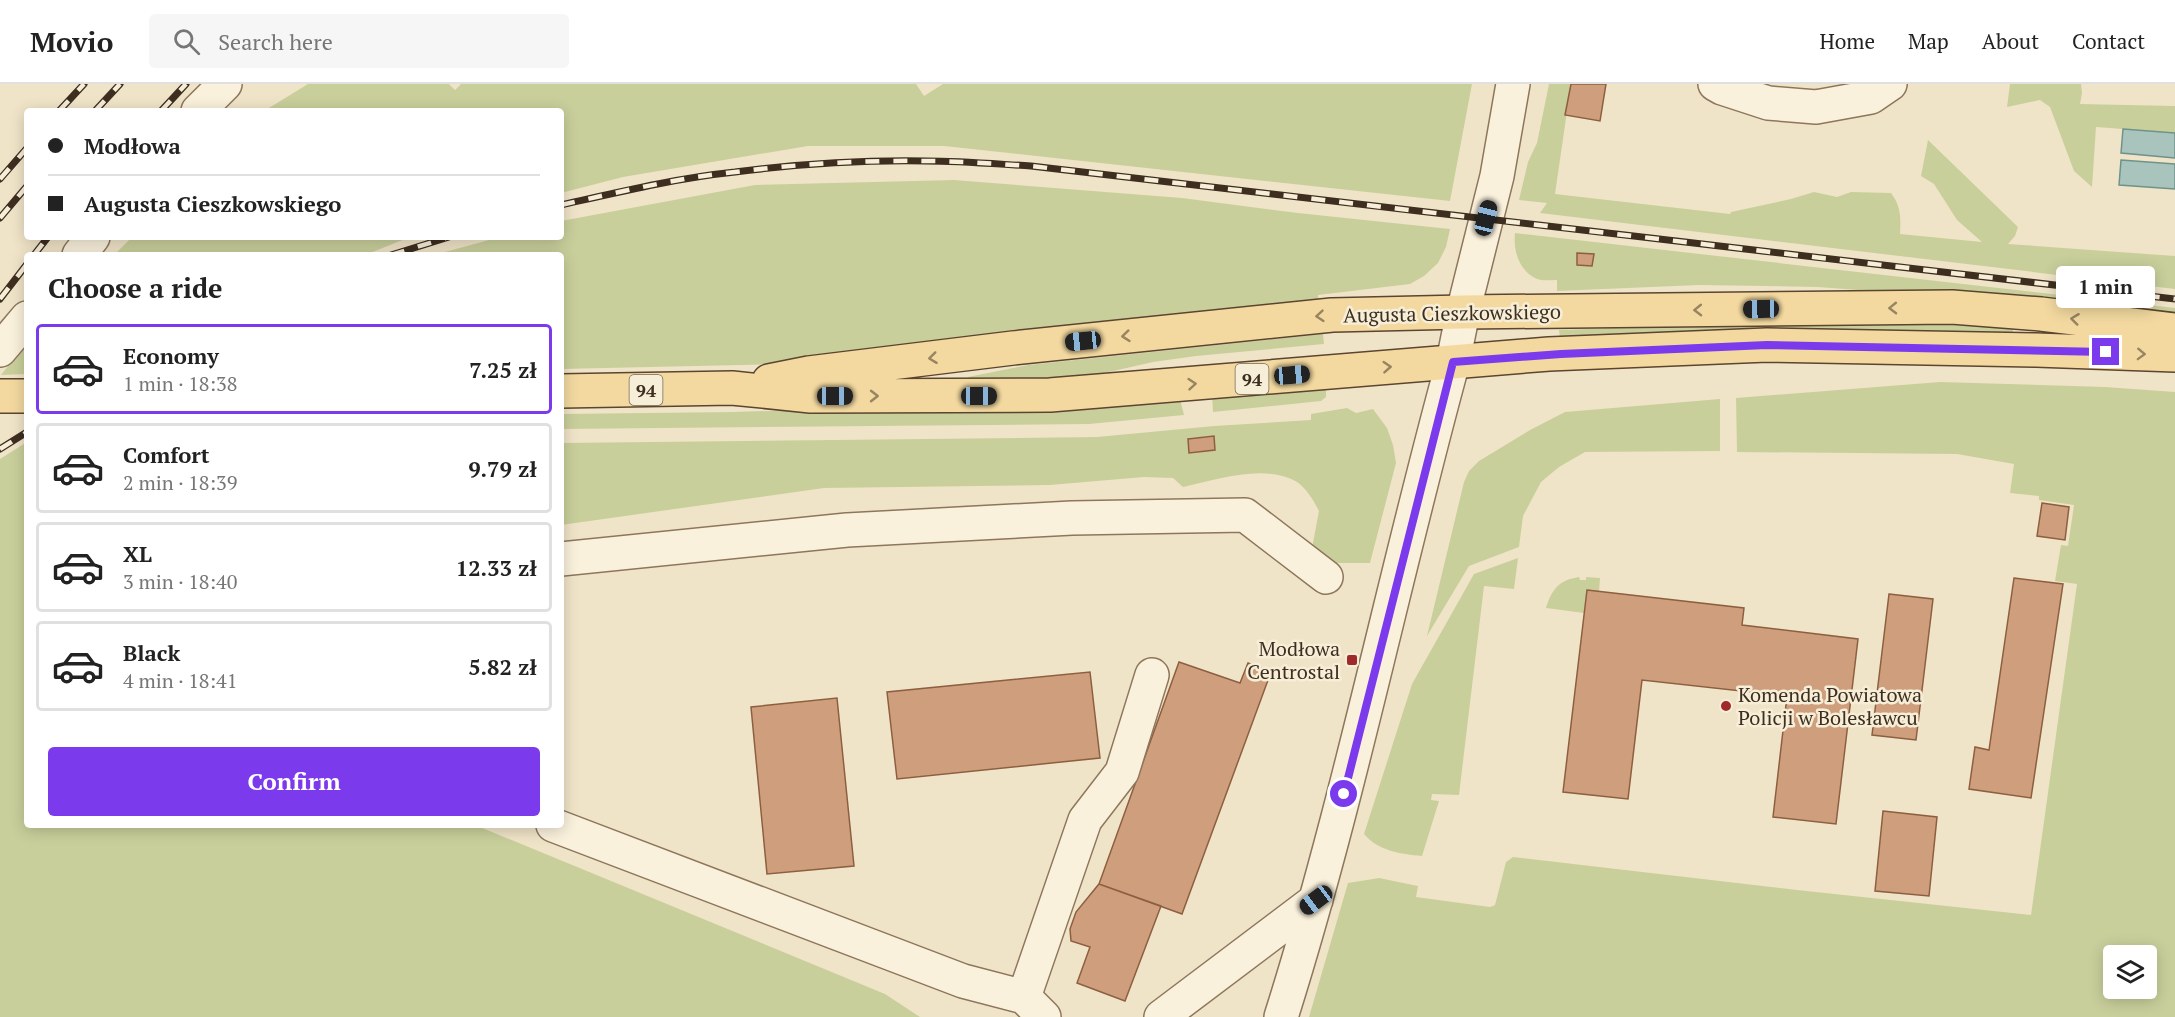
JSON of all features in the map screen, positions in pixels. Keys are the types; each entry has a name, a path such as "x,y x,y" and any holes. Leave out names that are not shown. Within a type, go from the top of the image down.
{"main road":[{"name":"Augusta Cieszkowskiego","path":"732,388 809,373 1308,317 1463,312 1952,307 2041,314 2175,330"},
{"name":"Augusta Cieszkowskiego","path":"564,392 732,388 811,396 1050,395 1555,354 1767,345 2175,355"},
{"path":"0,396 24,396"}],"street":[{"path":"201,108 225,84"},
{"path":"1281,1017 1339,816 1453,362 1497,176 1513,84"},
{"path":"1715,84 1768,103 1816,107 1871,97 1890,84"},
{"path":"81,252 91,240"},
{"path":"0,350 24,322"},
{"path":"564,559 847,530 1072,518 1245,515 1326,577"},
{"path":"561,828 1034,1007 1085,820 1122,772 1152,675"},
{"path":"1161,1017 1316,900"}],"green space":[{"path":"308,84 449,84 455,90 461,84 916,84 924,96 943,84 1472,84 1450,201 944,146 808,146 623,177 564,192 564,108 269,108"},
{"path":"1549,84 1571,84 1555,194 1730,214 1814,192 1837,197 1851,192 1891,193 1900,212 1900,234 1982,242 1957,220 1934,184 1921,176 1928,140 2018,227 2015,236 2008,244 2175,256 2175,289 1540,213 1547,203 1519,200 1528,162 1537,143"},
{"path":"2010,84 2081,84 2080,104 2175,106 2175,133 2096,127 2092,187 2074,171 2050,107 2040,100 2007,107"},
{"path":"954,180 1182,198 1450,229 1446,247 1438,263 1424,276 1410,284 1318,295 1319,305 791,364 564,369 564,252 445,252 489,240 564,240 564,220 755,185"},
{"path":"1515,233 2175,308 2175,319 2026,302 1817,287 1699,285 1557,291 1557,280 1537,279 1522,266 1516,253"},
{"path":"129,240 402,240 372,252 117,252"},
{"path":"1928,319 2013,327 2013,332 1744,331 1560,339 1559,330 1744,323"},
{"path":"1323,334 1324,344 1196,356 1153,362 1087,377 975,383 968,377 1028,365"},
{"path":"24,346 24,374 1,375"},
{"path":"1326,382 1326,397 1321,401 1213,412 1212,394"},
{"path":"1940,382 2105,387 2175,392 2175,1017 1309,1017 1348,883 1379,878 1418,886 1416,897 1490,907 1495,905 1506,862 1513,857 2031,915 2077,584 2055,581 2061,545 2068,546 2074,505 2039,500 2039,496 2010,493 2014,464 1957,454 1737,452 1736,398"},
{"path":"1180,399 1184,415 1089,424 564,429 564,414 733,412"},
{"path":"1720,399 1720,451 1585,452 1559,467 1541,482 1523,516 1519,547 1469,566 1427,636 1464,482 1469,471 1479,461 1565,412"},
{"path":"1347,408 1356,413 1373,409 1387,428 1396,463 1370,563 1329,563 1310,559 1319,511 1310,495 1297,482 1284,476 1256,473 1183,487 1173,478 1144,477 1050,485 824,488 564,525 564,443 1097,437 1311,420 1311,414","holes":["1214,436 1215,450 1190,453 1188,438"]},
{"path":"24,444 24,828 482,828 885,994 920,1017 0,1017 0,459"},
{"path":"1518,558 1514,589 1484,586 1459,795 1432,794 1431,800 1439,801 1422,856 1398,853 1383,848 1364,834 1412,684 1474,574"},
{"path":"1579,577 1580,580 1586,580 1586,577 1600,578 1599,592 1587,590 1584,613 1546,608 1557,586 1566,580"}],"water":[{"path":"2123,129 2175,133 2175,158 2121,153"},
{"path":"2121,160 2175,164 2175,189 2119,185"}],"building":[{"path":"1571,84 1606,84 1600,121 1565,115"},
{"path":"1577,253 1594,254 1592,266 1577,265"},
{"path":"1214,436 1215,450 1189,453 1188,439"},
{"path":"2042,503 2069,507 2065,540 2037,536"},
{"path":"2014,578 2063,584 2031,798 1969,789 1975,747 1989,750"},
{"path":"1587,590 1744,608 1742,625 1858,639 1836,824 1773,817 1787,696 1642,680 1628,799 1563,792"},
{"path":"1889,594 1933,599 1916,740 1872,735"},
{"path":"1179,662 1240,683 1248,663 1271,672 1182,914 1099,884"},
{"path":"1090,672 1100,758 897,779 887,692"},
{"path":"837,698 854,866 767,874 751,707"},
{"path":"1883,811 1937,817 1929,896 1875,891"},
{"path":"1099,884 1161,906 1125,1001 1077,983 1090,947 1071,941 1070,929 1076,912"}],"railway":[{"path":"62,108 84,84"},
{"path":"98,108 120,84"},
{"path":"164,108 186,84"},
{"path":"0,179 24,151"},
{"path":"564,204 692,178 830,163 939,161 1031,166 2175,299"},
{"path":"0,218 24,190"},
{"path":"36,252 46,240"},
{"path":"401,252 439,240"},
{"path":"0,299 24,268"},
{"path":"0,449 24,434"}],"place":[{"name":"Modłowa Centrostal","path":"1352,660"},
{"name":"Komenda Powiatowa Policji w Bolesławcu","path":"1726,706"}],"route":[{"path":"1344,794 1453,362 1561,354 1767,345 2106,352"}]}
